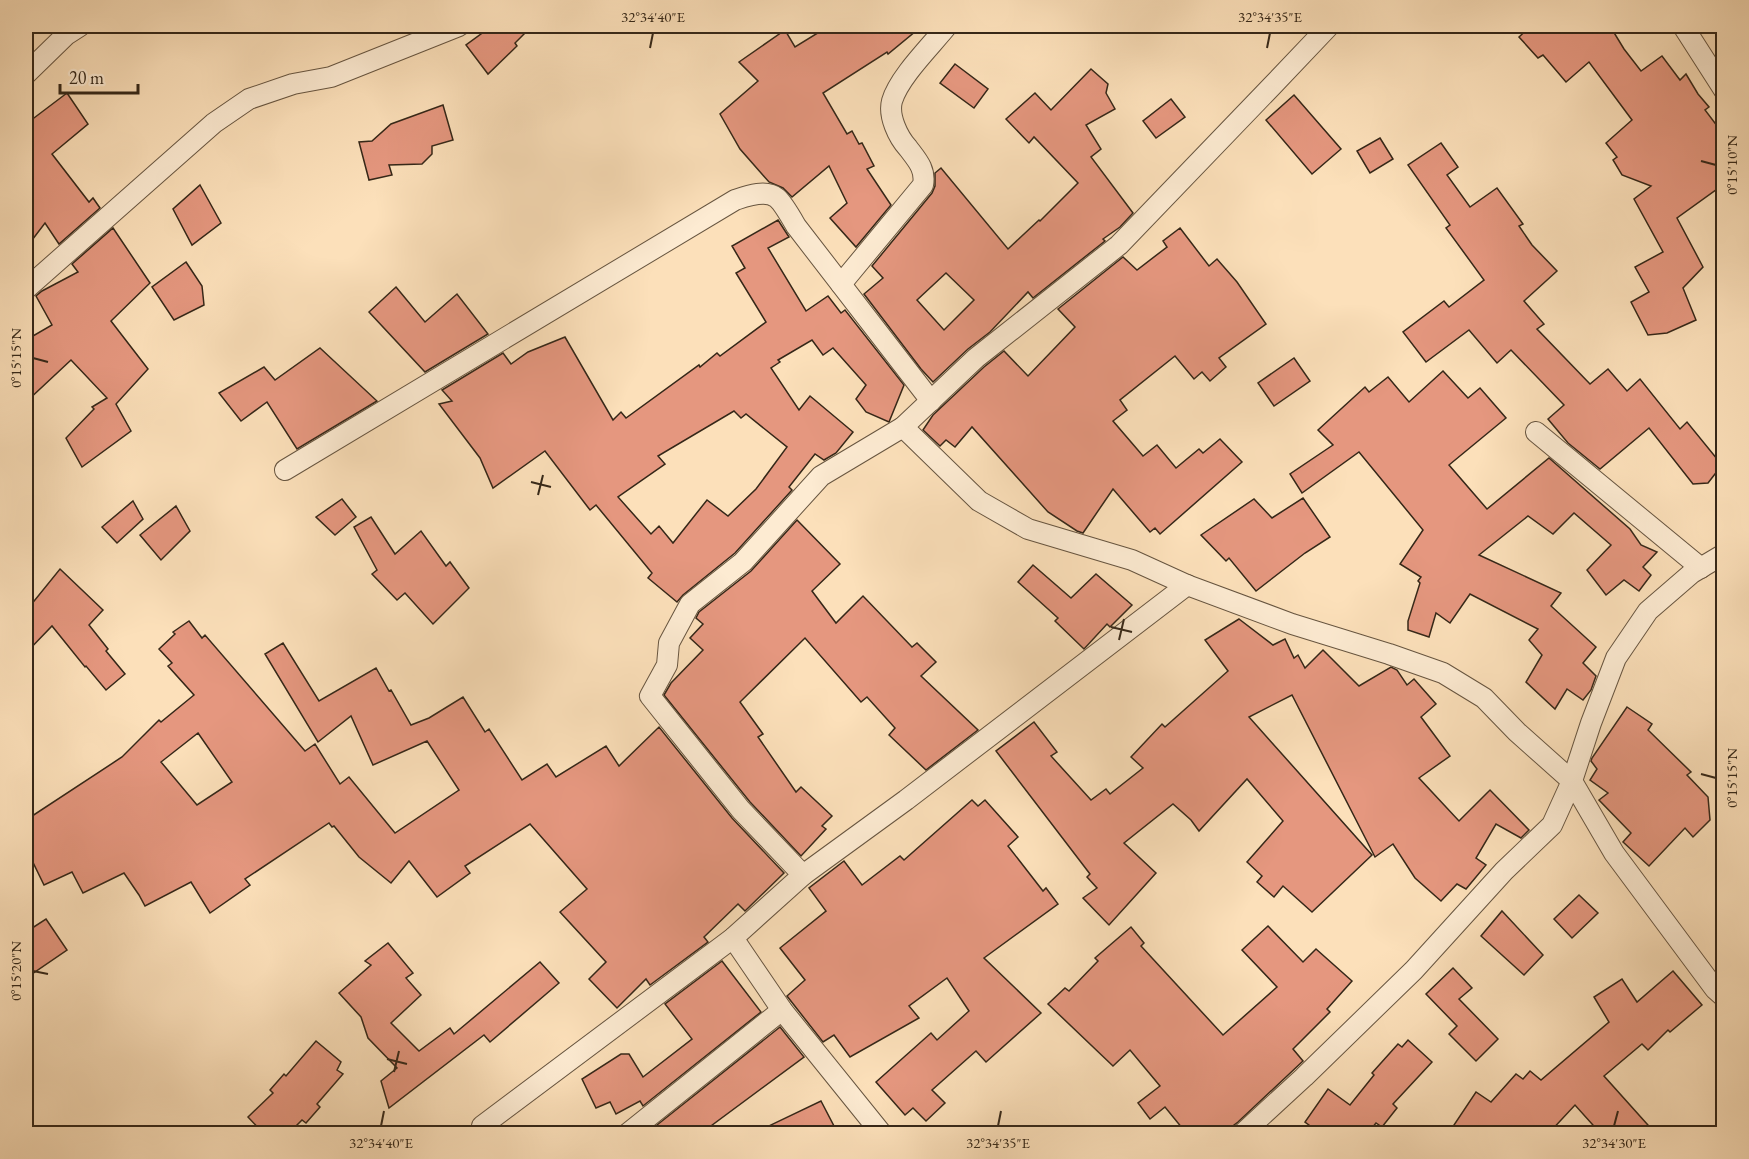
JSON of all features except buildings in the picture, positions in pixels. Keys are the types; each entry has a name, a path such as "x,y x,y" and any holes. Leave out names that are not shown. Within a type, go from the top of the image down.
{"street":[{"path":"26,74 66,35 80,26"},
{"path":"26,289 214,123 249,99 293,84 332,77 459,26"},
{"path":"841,284 923,185 921,164 903,142 893,121 891,102 902,81 947,26"},
{"path":"803,875 741,810 650,696 667,665 669,643 690,604 743,562 821,476 903,426 976,358 1119,245 1329,26"},
{"path":"1683,26 1724,90"},
{"path":"285,470 735,200 754,194 777,198 931,401"},
{"path":"903,426 979,501 1028,529 1132,560 1187,585 1292,624 1443,673 1484,698 1517,732 1572,781 1614,853 1724,997"},
{"path":"1536,432 1701,568"},
{"path":"1242,1134 1414,970 1504,871 1552,825 1572,781 1616,658 1648,611 1692,573 1724,554"},
{"path":"482,1126 733,938 803,875 906,800 1187,585"},
{"path":"733,938 782,1010 882,1134"},
{"path":"627,1134 782,1010"}]}
